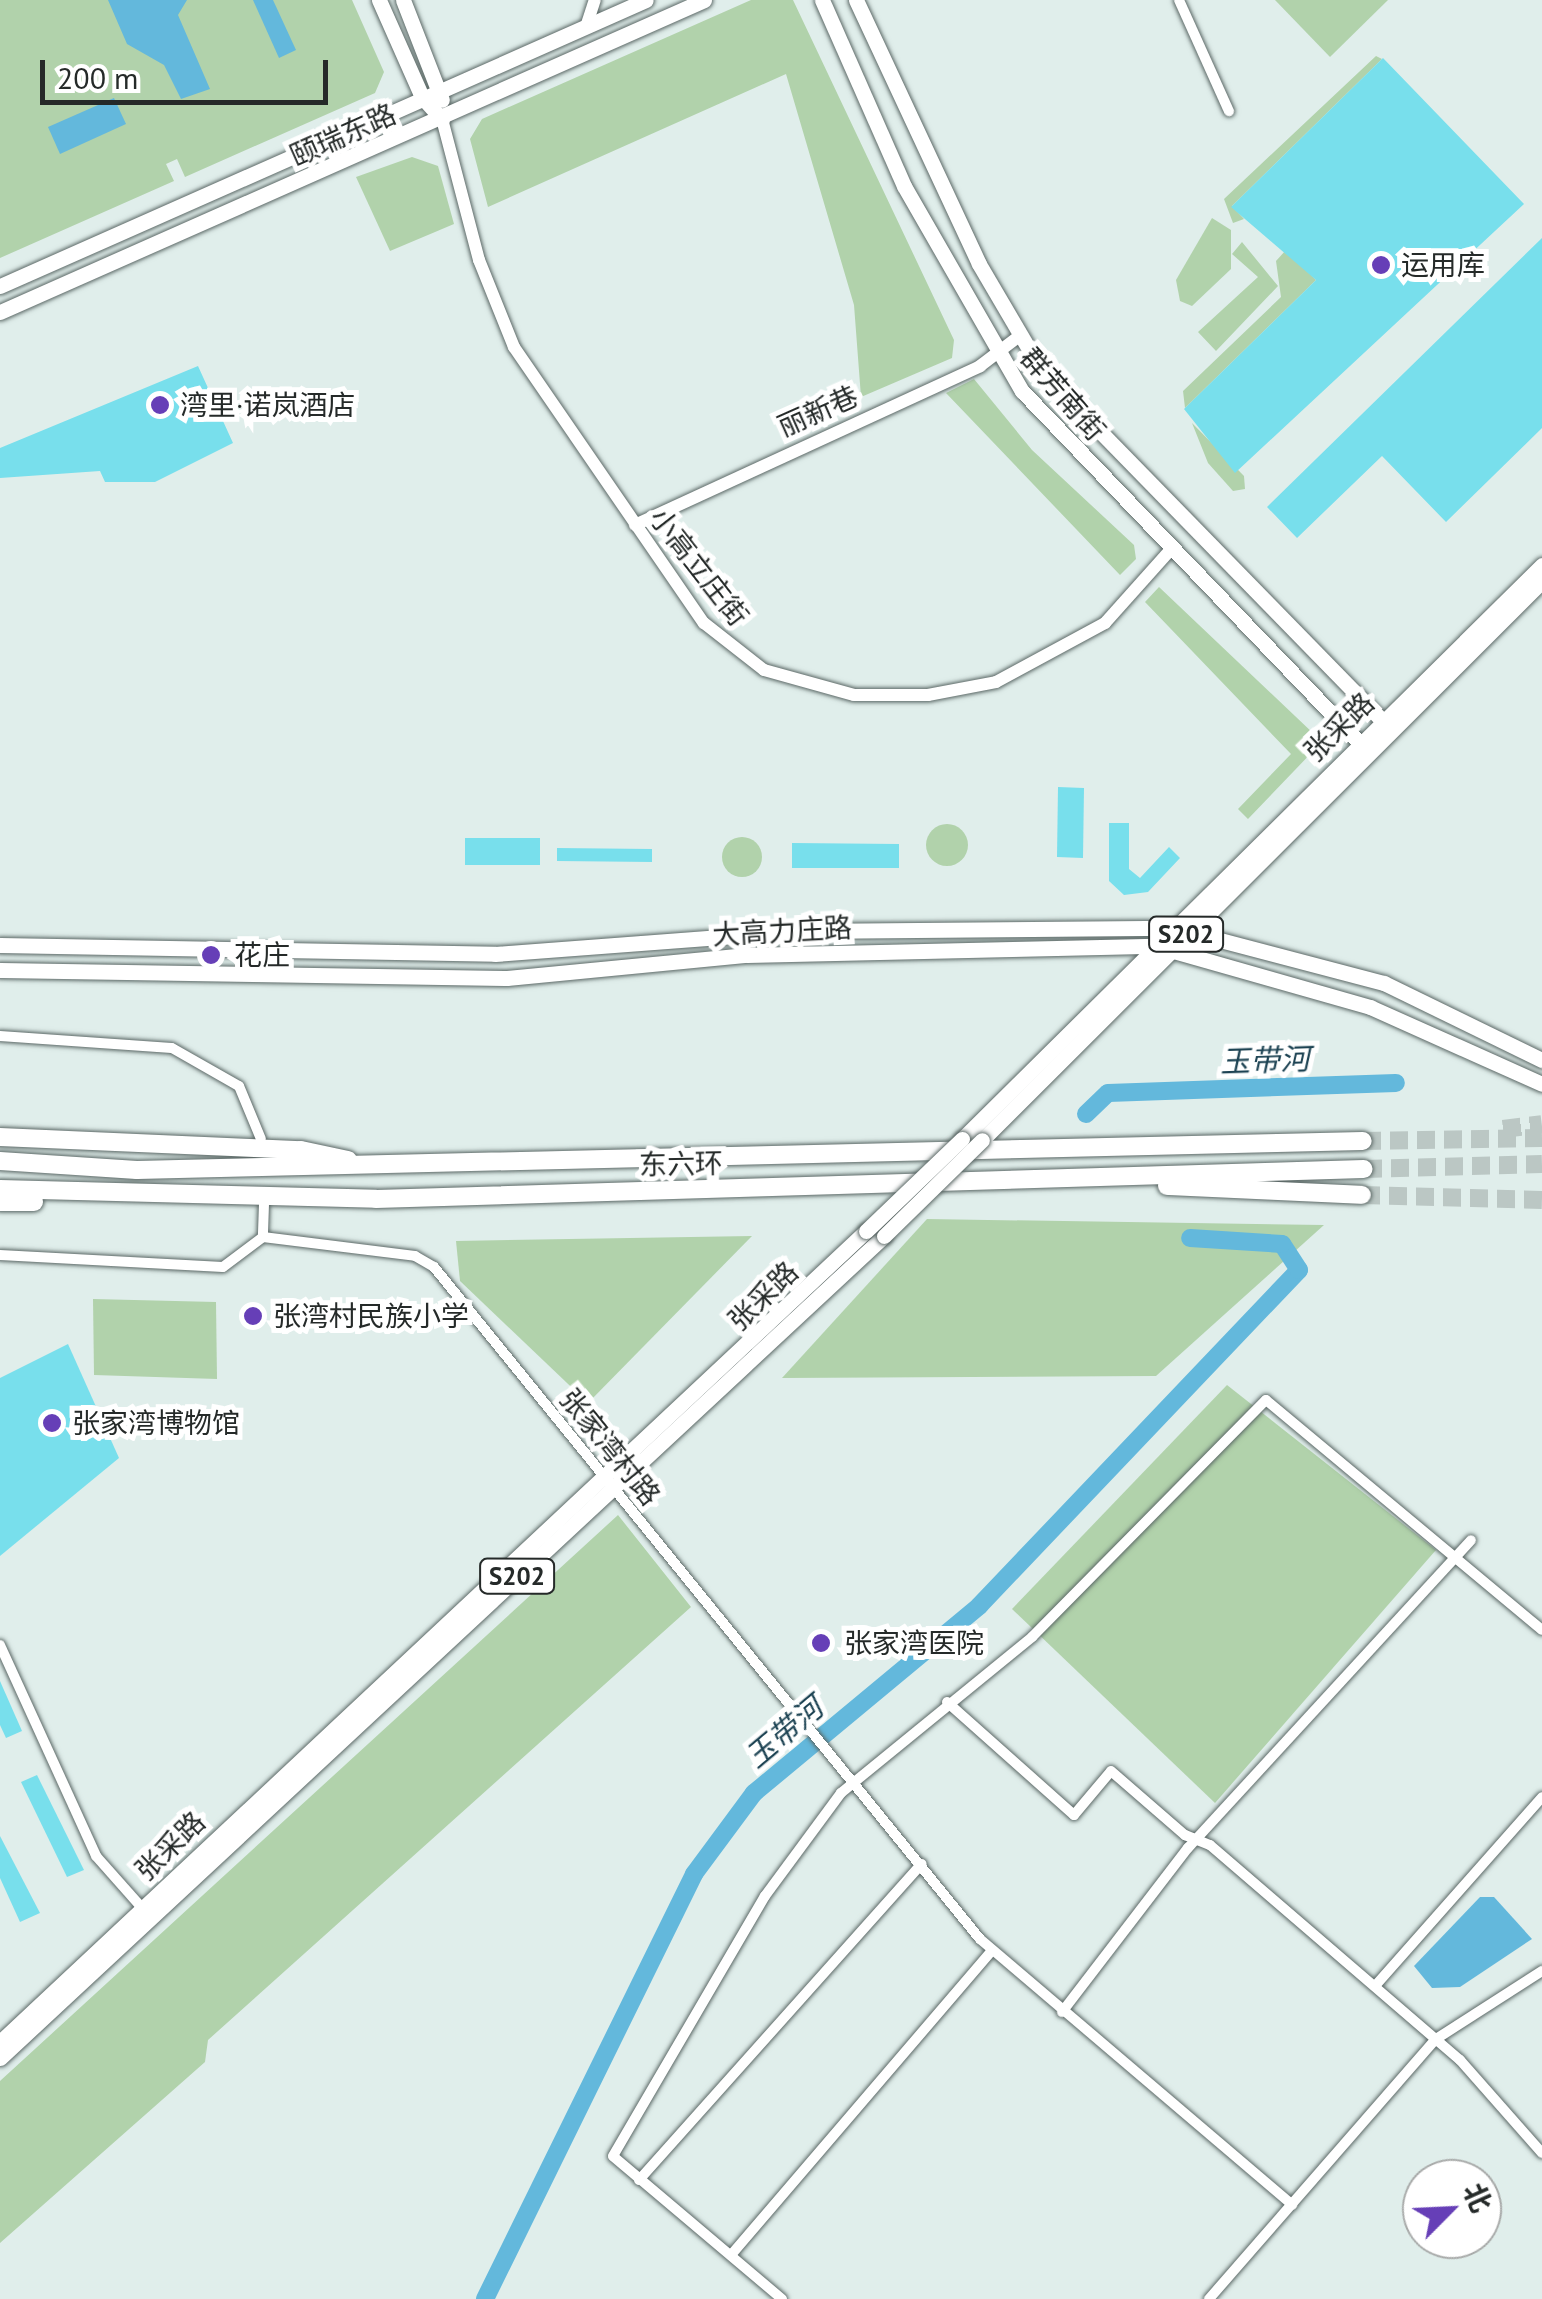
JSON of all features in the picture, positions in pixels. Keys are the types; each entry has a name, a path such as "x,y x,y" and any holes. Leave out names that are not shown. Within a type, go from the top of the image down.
{"highway":[{"path":"0,1137 301,1150 377,1166"},
{"name":"东六环","path":"0,1160 138,1170 1363,1141"},
{"name":"东六环","path":"0,1190 239,1197 1137,1180 1364,1170"},
{"path":"1137,1180 1213,1194 1362,1195"},
{"path":"0,1202 239,1197"}],"main road":[{"path":"379,0 422,97 442,118"},
{"path":"403,0 442,91 442,118"},
{"name":"颐瑞东路","path":"0,312 704,0"},
{"name":"群芳南街","path":"822,0 904,186 996,354 1172,548 1363,746"},
{"name":"群芳南街","path":"856,0 1018,337 1387,724"},
{"name":"颐瑞东路","path":"0,286 643,1"},
{"name":"张采路","path":"1387,724 1542,565"},
{"name":"张采路","path":"610,1485 866,1231 1163,948 1363,746 1542,581"},
{"path":"1092,927 1102,935 1095,949"},
{"name":"大高力庄路","path":"0,945 495,954 803,931 1092,927 1181,930 1384,984 1542,1060"},
{"name":"张采路","path":"0,2042 884,1236 982,1140 1163,948"},
{"name":"大高力庄路","path":"0,970 507,978 746,955 1163,948 1370,1007 1542,1084"},
{"name":"张采路","path":"0,2058 146,1912"}],"street":[{"path":"586,27 595,0"},
{"path":"1179,0 1230,111"},
{"name":"小高立庄街","path":"442,118 479,260 514,347 635,526 728,646 796,684 854,695 960,691 1039,665 1104,623 1172,548"},
{"name":"丽新巷","path":"635,526 996,354 1018,337"},
{"path":"0,1036 172,1048 238,1086 261,1139"},
{"path":"0,1255 223,1267 262,1237 264,1204"},
{"name":"张家湾村路","path":"262,1237 356,1246 434,1268 992,1950 1292,2205"},
{"path":"782,2299 612,2156 764,1896 854,1779 1032,1636 1266,1400 1542,1630"},
{"path":"1062,2012 1199,1840 1471,1540"},
{"path":"0,1645 96,1856 146,1912"},
{"path":"947,1702 1074,1815 1111,1771 1436,2039 1542,2153"},
{"path":"1376,1986 1542,1797"},
{"path":"638,2180 922,1864"},
{"path":"731,2255 992,1950"},
{"path":"1209,2299 1436,2039 1542,1970"}],"green space":[{"path":"0,0 352,0 384,72 375,93 185,177 177,159 166,164 174,181 0,258"},
{"path":"751,0 793,0 954,340 952,358 861,397 854,305 786,74 488,207 470,139 482,119"},
{"path":"1275,0 1388,0 1330,57"},
{"path":"1376,56 1382,59 1232,206 1244,219 1233,223 1224,199"},
{"path":"412,157 438,166 454,224 390,251 356,177"},
{"path":"1212,218 1231,230 1231,269 1192,306 1180,301 1176,280"},
{"path":"1242,242 1278,286 1216,351 1198,332 1258,277 1232,254"},
{"path":"1286,250 1316,280 1185,408 1183,391 1281,297 1276,261"},
{"path":"974,379 1032,450 1134,545 1136,559 1120,575 946,393"},
{"path":"1192,423 1244,476 1245,489 1233,491 1208,463"},
{"path":"1159,587 1315,735 1317,747 1248,819 1238,809 1291,754 1145,602"},
{"path":"947,824 962,830 968,845 962,860 947,866 932,860 926,845 932,830"},
{"path":"742,837 756,843 762,857 756,871 742,877 728,871 722,857 728,843"},
{"path":"927,1219 1324,1225 1156,1376 782,1378"},
{"path":"752,1236 588,1403 460,1281 456,1241"},
{"path":"93,1299 216,1302 217,1379 94,1375"},
{"path":"1227,1385 1436,1550 1215,1803 1012,1609"},
{"path":"618,1515 691,1607 208,2040 205,2062 0,2243 0,2081"}],"water":[{"path":"108,0 187,0 178,15 210,89 181,99 164,65 127,44"},
{"path":"253,0 273,0 296,50 279,58"},
{"path":"114,98 126,124 60,154 48,127"},
{"path":"1480,1897 1494,1897 1532,1939 1460,1987 1432,1988 1414,1966"}],"building":[{"name":"运用库","path":"1383,58 1524,204 1235,473 1184,409 1316,280 1231,207"},
{"path":"1542,238 1542,428 1446,522 1382,456 1297,538 1267,507"},
{"name":"湾里·诺岚酒店","path":"198,366 233,443 155,482 105,482 100,471 0,478 0,448"},
{"path":"1058,787 1084,788 1083,858 1057,857"},
{"path":"1109,823 1129,823 1129,869 1140,878 1169,847 1180,858 1148,892 1124,895 1109,881"},
{"path":"465,838 540,838 540,865 465,865"},
{"path":"792,843 899,844 899,868 792,868"},
{"path":"557,848 652,849 652,862 557,861"},
{"name":"张家湾博物馆","path":"68,1344 119,1458 0,1556 0,1378"},
{"path":"0,1681 22,1731 6,1738 0,1725"},
{"path":"37,1775 84,1870 67,1877 21,1782"},
{"path":"0,1836 40,1913 20,1922 0,1878"}],"waterway":[{"name":"玉带河","path":"1086,1114 1108,1093 1396,1083"},
{"name":"玉带河","path":"485,2299 694,1874 754,1793 979,1606 1299,1270 1282,1244 1190,1238"}],"tunnel":[{"path":"1503,1129 1542,1124"},
{"path":"1363,1141 1542,1138"},
{"path":"1364,1169 1542,1164"},
{"path":"1362,1195 1542,1200"}],"place":[{"name":"运用库","path":"1381,265"},
{"name":"湾里·诺岚酒店","path":"160,405"},
{"name":"花庄","path":"211,955"},
{"name":"张湾村民族小学","path":"253,1316"},
{"name":"张家湾博物馆","path":"52,1423"},
{"name":"张家湾医院","path":"821,1643"}]}
